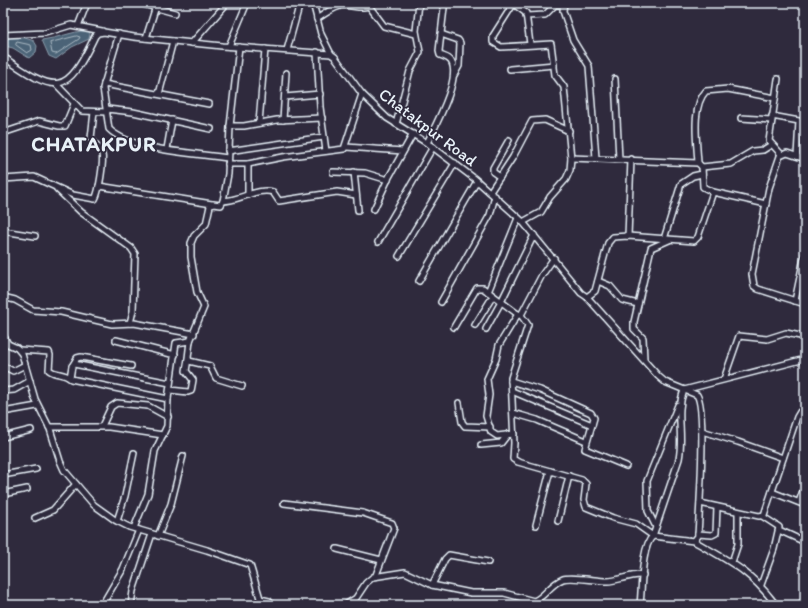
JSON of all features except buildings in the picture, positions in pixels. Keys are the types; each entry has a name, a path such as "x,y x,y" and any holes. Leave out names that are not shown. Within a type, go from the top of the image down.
{"street":[{"path":"78,26 87,3"},
{"path":"139,3 156,5 176,13"},
{"path":"192,43 227,3"},
{"path":"229,46 247,3"},
{"path":"287,50 300,3"},
{"name":"Chatakpur Road","path":"313,3 324,43 362,94 387,118 427,143 455,163 495,196 523,222 554,258 581,294 587,297 658,376 665,382 699,398 702,431"},
{"path":"396,124 410,71 420,52 416,34 419,3"},
{"path":"523,222 541,212 550,197 566,179 570,170 571,158 564,87 555,75 551,44 530,44 501,47 493,42 493,36 514,3 523,10 526,16 530,44"},
{"path":"317,20 343,5 362,7 370,4 384,26 416,34"},
{"path":"526,16 545,15 555,5 563,4 563,11 573,40 589,66 596,158"},
{"path":"146,38 156,5"},
{"path":"444,8 439,53 450,60 453,66 454,75"},
{"path":"3,35 40,34 71,25 104,32 146,38 331,54"},
{"path":"3,57 24,71 48,83 62,83 72,76 81,66 98,32 104,32"},
{"path":"119,34 102,93 107,111 107,126 112,132 137,144 228,158"},
{"path":"427,143 450,91 454,75 459,66 460,43 458,40 441,34"},
{"path":"159,94 173,41"},
{"path":"99,186 222,205 228,164 230,126 239,47"},
{"path":"259,123 265,49"},
{"path":"317,52 326,151"},
{"path":"3,65 8,60"},
{"path":"510,70 554,65"},
{"path":"283,120 286,73"},
{"path":"615,79 619,159"},
{"path":"778,79 769,137 771,145 781,154"},
{"path":"56,84 74,104 82,110 94,112 107,111 172,120 211,129"},
{"path":"104,84 209,104"},
{"path":"766,204 713,192 702,187 702,174 696,126 702,96 706,91 728,89 775,98"},
{"path":"284,97 320,94"},
{"path":"346,147 362,94"},
{"path":"3,133 38,121 59,126 66,126 74,104"},
{"path":"3,179 34,177 73,195 95,199 99,186 103,157 100,149 91,138 94,112"},
{"path":"230,126 283,120 322,118"},
{"path":"741,118 772,118 799,121 797,156"},
{"path":"167,149 172,120"},
{"path":"490,192 513,157 532,120 545,120 569,131"},
{"path":"374,209 413,134"},
{"path":"228,151 324,137"},
{"path":"500,177 493,172 493,168 509,140"},
{"path":"571,158 619,159 700,165 731,164 753,151 763,150 771,145"},
{"path":"228,164 248,164 346,147 403,151"},
{"path":"378,242 433,147"},
{"path":"781,154 787,153 805,159"},
{"path":"781,154 766,204 752,274 754,286 762,292 805,304"},
{"path":"628,236 631,160"},
{"path":"399,256 455,163"},
{"path":"248,164 248,195"},
{"path":"333,172 369,174 388,180"},
{"path":"354,172 358,210"},
{"path":"664,239 680,184 692,176 702,174"},
{"path":"419,280 477,181"},
{"path":"53,185 81,212 134,251 136,262 133,311 130,323"},
{"path":"223,201 233,201 248,195 270,191 273,192 279,201 337,192 356,195"},
{"path":"587,297 595,291 610,239 618,236 628,236 671,240 697,240 713,192"},
{"path":"441,302 490,215 495,196"},
{"path":"170,390 191,391 193,380 186,370 190,341 204,307 197,292 191,257 191,243 194,236 206,224 212,204"},
{"path":"488,292 518,218"},
{"path":"3,231 35,236"},
{"path":"486,329 502,302 534,235"},
{"path":"644,359 643,338 633,326 651,248 671,240"},
{"path":"795,301 805,253"},
{"path":"511,434 494,435 490,428 486,411 489,395 487,379 496,359 499,345 520,316 554,258"},
{"path":"598,281 610,286 622,300 638,304"},
{"path":"454,327 474,291 480,288 488,292 527,321 528,325 511,381 513,413 511,434 514,443 512,455 515,461 582,480 586,484 584,500 586,507 613,518 636,524 653,536 694,541 732,562 761,585 776,605"},
{"path":"475,325 493,296"},
{"path":"3,297 15,300 33,310 61,312 112,324 130,323 194,334"},
{"path":"724,379 739,336 767,339 786,333 805,336"},
{"path":"3,335 8,344 20,350 49,352 49,370 66,374 70,378 168,399"},
{"path":"116,340 174,355"},
{"path":"102,605 123,569 148,494 155,451 167,426 170,383 174,355 178,342 190,341"},
{"path":"20,350 37,406 49,426 60,461 76,484 94,505 117,521 137,529 207,550 250,566 262,605"},
{"path":"70,378 72,365 77,358 81,357 130,366"},
{"path":"188,359 191,362 210,366 216,378 242,386"},
{"path":"656,527 648,512 646,481 684,390 805,359"},
{"path":"3,366 13,370 25,365"},
{"path":"72,365 124,373 170,383"},
{"path":"3,391 14,390 30,381"},
{"path":"511,381 540,390 589,412 594,418 585,447 588,451 626,466"},
{"path":"512,390 592,425"},
{"path":"640,605 647,544 653,536 680,452 679,402"},
{"path":"459,403 462,422 465,426 490,428"},
{"path":"102,426 111,407 118,404 148,406 168,417"},
{"path":"3,412 37,406"},
{"path":"762,516 772,492 797,417 800,412 805,409"},
{"path":"513,413 537,420 586,441"},
{"path":"49,426 102,426 163,435"},
{"path":"3,437 31,430"},
{"path":"694,541 697,539 698,534 702,431 783,458"},
{"path":"481,445 501,443 511,434"},
{"path":"117,521 125,496 134,453"},
{"path":"158,536 171,504 183,456"},
{"path":"3,475 36,469"},
{"path":"536,525 550,471"},
{"path":"558,521 569,476"},
{"path":"35,518 53,510 76,484"},
{"path":"799,502 805,485"},
{"path":"3,494 27,489"},
{"path":"772,492 805,505"},
{"path":"284,503 363,513 390,522 394,528 376,575"},
{"path":"700,503 762,516 778,525 774,550 761,585"},
{"path":"698,534 712,536 716,533 717,507"},
{"path":"732,562 738,544 738,512"},
{"path":"778,530 805,542"},
{"path":"131,605 132,591 152,534"},
{"path":"337,549 381,560"},
{"path":"432,585 445,559 450,555 488,562"},
{"path":"345,605 356,598 366,583 376,575 405,572 432,585 471,593 504,593 534,601 541,597 549,587 566,578 608,581 629,575 643,574"},
{"path":"260,599 269,601 272,605"},
{"path":"798,605 805,602"}],"water":[{"path":"87,30 90,33 89,39 72,47 56,59 49,56 42,40 75,32"},
{"path":"22,37 34,41 37,46 36,52 29,58 13,48 5,46 3,38"}],"district":[{"name":"CHATAKPUR","path":"94,144"}]}
